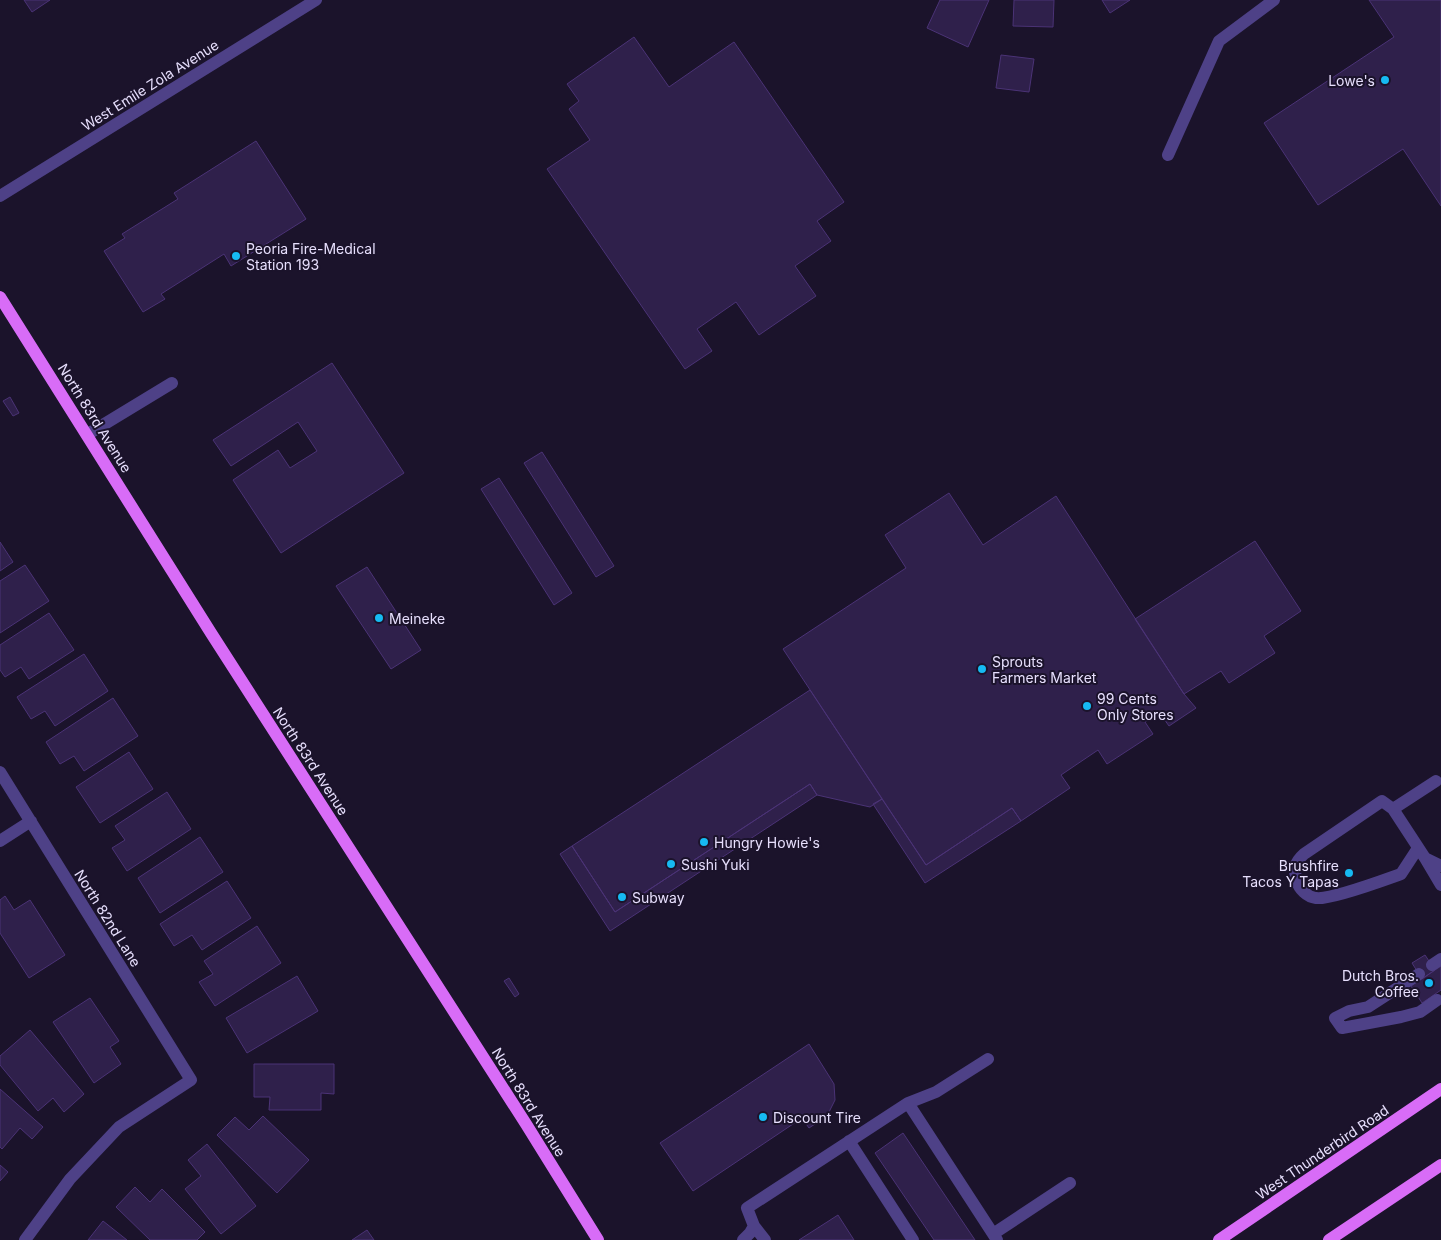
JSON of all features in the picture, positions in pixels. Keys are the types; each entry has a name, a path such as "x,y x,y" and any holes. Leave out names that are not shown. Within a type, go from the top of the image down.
{"main road":[{"name":"North 83rd Avenue","path":"0,297 88,434 230,664 526,1124 598,1240"},
{"name":"West Thunderbird Road","path":"1219,1240 1441,1089"},
{"path":"1329,1240 1441,1165"}],"street":[{"name":"West Emile Zola Avenue","path":"0,196 316,0"},
{"path":"1168,156 1219,41 1274,0"},
{"path":"88,434 172,382"},
{"name":"North 82nd Lane","path":"0,772 191,1080 119,1127 70,1180 25,1240"},
{"path":"1392,808 1436,780"},
{"path":"1422,853 1401,874 1329,897 1315,898 1304,893 1298,885 1294,868 1304,854 1382,800 1392,808 1422,853 1441,885"},
{"path":"0,841 30,821"},
{"path":"1422,853 1441,866"},
{"path":"1419,974 1368,1007 1349,1011 1335,1018 1342,1028 1402,1018 1420,1012 1437,1000"},
{"path":"765,1240 754,1226 747,1208 908,1103 936,1092 988,1059"},
{"path":"908,1103 995,1237 1070,1183"},
{"path":"849,1141 913,1240"},
{"path":"742,1240 754,1226"}],"building":[{"path":"24,0 50,0 32,12"},
{"path":"940,0 989,0 968,47 927,28"},
{"path":"1014,0 1054,0 1053,27 1013,26"},
{"path":"1102,0 1130,0 1110,13"},
{"name":"Lowe's","path":"1369,0 1441,0 1441,206 1403,149 1318,205 1264,123 1394,37"},
{"path":"634,37 669,87 734,42 844,202 817,221 831,241 795,266 816,296 759,335 736,302 697,329 712,351 685,369 547,169 590,140 569,109 579,101 567,84"},
{"path":"1001,55 1034,59 1029,92 996,88"},
{"path":"256,141 306,219 231,266 224,254 161,294 165,299 143,312 104,251 125,238 122,234 178,199 174,193"},
{"path":"332,363 404,473 281,553 233,480 278,450 290,468 317,451 298,422 231,466 213,440"},
{"path":"10,397 19,413 13,416 3,401"},
{"path":"542,452 614,566 596,577 524,463"},
{"path":"499,478 572,593 554,605 481,489"},
{"name":"Sprouts Farmers Market","path":"949,493 983,545 1056,496 1184,694 1196,708 1169,726 1159,712 1145,722 1153,734 1107,764 1098,750 1061,775 1070,788 1021,821 1012,808 926,865 783,649 906,568 885,535"},
{"path":"1255,541 1301,611 1264,636 1275,653 1229,683 1221,671 1184,694 1135,619"},
{"path":"0,542 13,562 0,571"},
{"path":"25,565 49,601 0,633 0,581"},
{"name":"Meineke","path":"367,567 421,650 391,669 336,586"},
{"path":"49,613 74,650 29,679 21,667 5,677 0,670 0,645"},
{"path":"84,654 108,691 55,726 45,711 31,719 17,697"},
{"path":"810,690 882,799 870,807 817,795 810,784 615,912 572,846"},
{"path":"113,698 138,736 84,771 74,756 60,764 46,742"},
{"path":"129,752 153,789 100,823 76,787"},
{"path":"810,784 817,795 610,931 560,854 572,846 615,912"},
{"path":"167,792 191,829 127,871 112,848 125,840 115,826"},
{"path":"882,799 926,865 1012,808 1021,821 925,883 873,804"},
{"path":"200,837 223,872 160,913 138,878"},
{"path":"227,881 251,918 202,950 192,935 174,946 160,924"},
{"path":"5,896 14,910 30,900 65,955 29,978 0,933 0,900"},
{"path":"257,926 281,963 215,1006 199,982 213,974 204,961"},
{"path":"1425,955 1435,970 1422,979 1412,963"},
{"name":"Dutch Bros. Coffee","path":"1441,966 1441,990 1422,1003 1411,986"},
{"path":"297,976 318,1011 247,1053 226,1018"},
{"path":"509,978 519,994 515,997 504,981"},
{"path":"90,998 119,1041 110,1047 121,1064 94,1083 53,1022"},
{"path":"30,1030 84,1094 64,1112 53,1098 38,1111 0,1065 0,1056"},
{"name":"Discount Tire","path":"809,1044 834,1084 835,1100 827,1116 809,1128 802,1118 693,1191 660,1143"},
{"path":"254,1064 334,1064 334,1094 321,1093 321,1110 269,1110 270,1097 254,1097"},
{"path":"0,1089 43,1127 32,1139 20,1128 2,1149 0,1147"},
{"path":"263,1116 309,1160 277,1193 217,1135 235,1117 249,1130"},
{"path":"903,1133 975,1240 934,1240 875,1153"},
{"path":"207,1144 256,1206 221,1234 185,1189 201,1176 188,1160"},
{"path":"0,1165 8,1172 0,1181"},
{"path":"135,1187 150,1202 162,1189 205,1232 197,1240 150,1240 116,1207"},
{"path":"838,1215 854,1240 799,1240"},
{"path":"103,1221 127,1240 88,1240"},
{"path":"367,1230 374,1240 352,1240"}],"place":[{"name":"Lowe's","path":"1385,80"},
{"name":"Peoria Fire-Medical Station 193","path":"236,256"},
{"name":"Meineke","path":"379,618"},
{"name":"Sprouts Farmers Market","path":"982,669"},
{"name":"99 Cents Only Stores","path":"1087,706"},
{"name":"Hungry Howie's","path":"704,842"},
{"name":"Sushi Yuki","path":"671,864"},
{"name":"Brushfire Tacos Y Tapas","path":"1349,873"},
{"name":"Subway","path":"622,897"},
{"name":"Dutch Bros. Coffee","path":"1429,983"},
{"name":"Discount Tire","path":"763,1117"}]}
